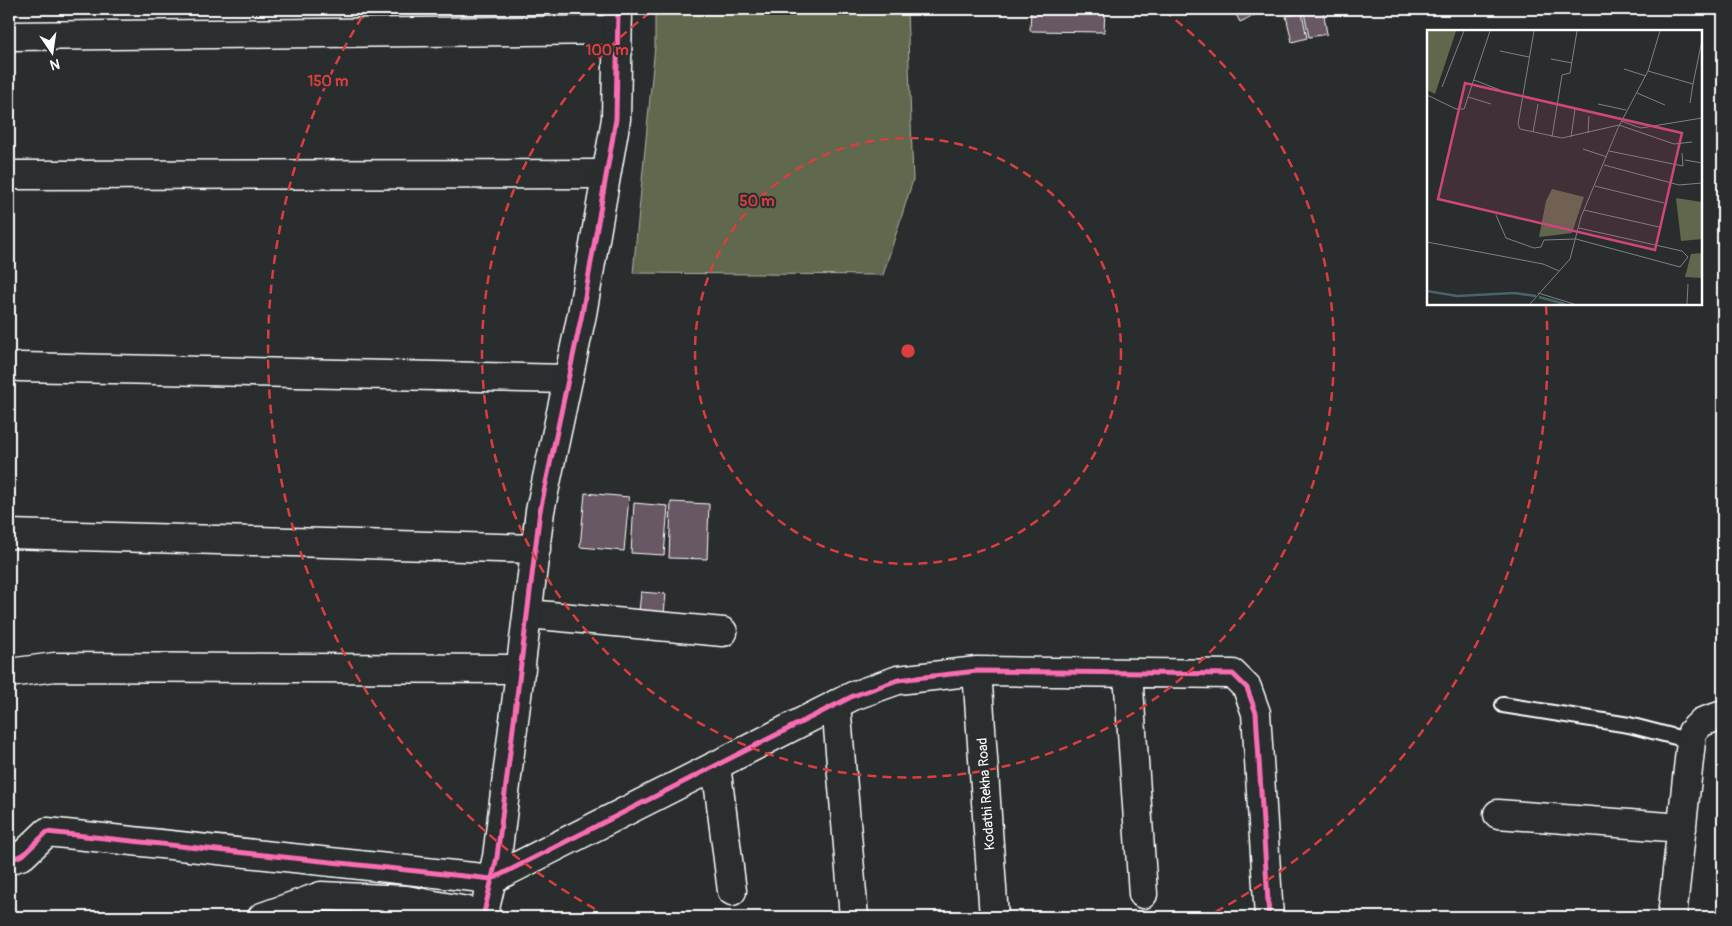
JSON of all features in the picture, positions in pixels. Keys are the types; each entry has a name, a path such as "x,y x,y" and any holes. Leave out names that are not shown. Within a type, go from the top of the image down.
{"street":[{"path":"9,36 617,19 616,119 568,379 540,511 497,857 484,916 406,900 321,896 262,917"},
{"path":"15,176 606,174"},
{"path":"20,367 568,379"},
{"path":"9,534 536,549"},
{"path":"528,614 723,632"},
{"path":"9,674 55,667 521,669"},
{"path":"9,860 23,855 47,832 492,879 836,704 898,680 977,671 1232,674 1247,688 1256,713 1269,917"},
{"name":"Kodathi Rekha Road","path":"977,671 994,917"},
{"path":"1128,673 1142,894"},
{"path":"836,704 854,917"},
{"path":"1672,917 1692,732 1702,722 1723,715"},
{"path":"716,765 732,891"},
{"path":"1498,814 1682,828"}],"lane":[{"path":"1503,705 1630,725 1691,741"}],"green space":[{"path":"655,9 907,9 913,180 883,275 633,273 655,46"}],"building":[{"path":"1031,9 1105,9 1104,32 1030,31"},
{"path":"1233,9 1262,9 1263,11 1240,22"},
{"path":"1323,9 1327,34 1309,37 1304,12"},
{"path":"1302,13 1307,38 1292,42 1286,16"},
{"path":"585,493 629,497 624,551 580,547"},
{"path":"671,502 709,504 707,559 669,558"},
{"path":"634,503 668,506 664,555 631,553"},
{"path":"641,592 666,594 663,623 638,621"}],"cycle path":[{"path":"483,917 497,857 540,511 582,314 616,119 618,9"},
{"path":"9,860 23,855 47,832 492,879 853,696 898,680 977,671 1233,674 1247,688 1256,713 1269,917"}]}
